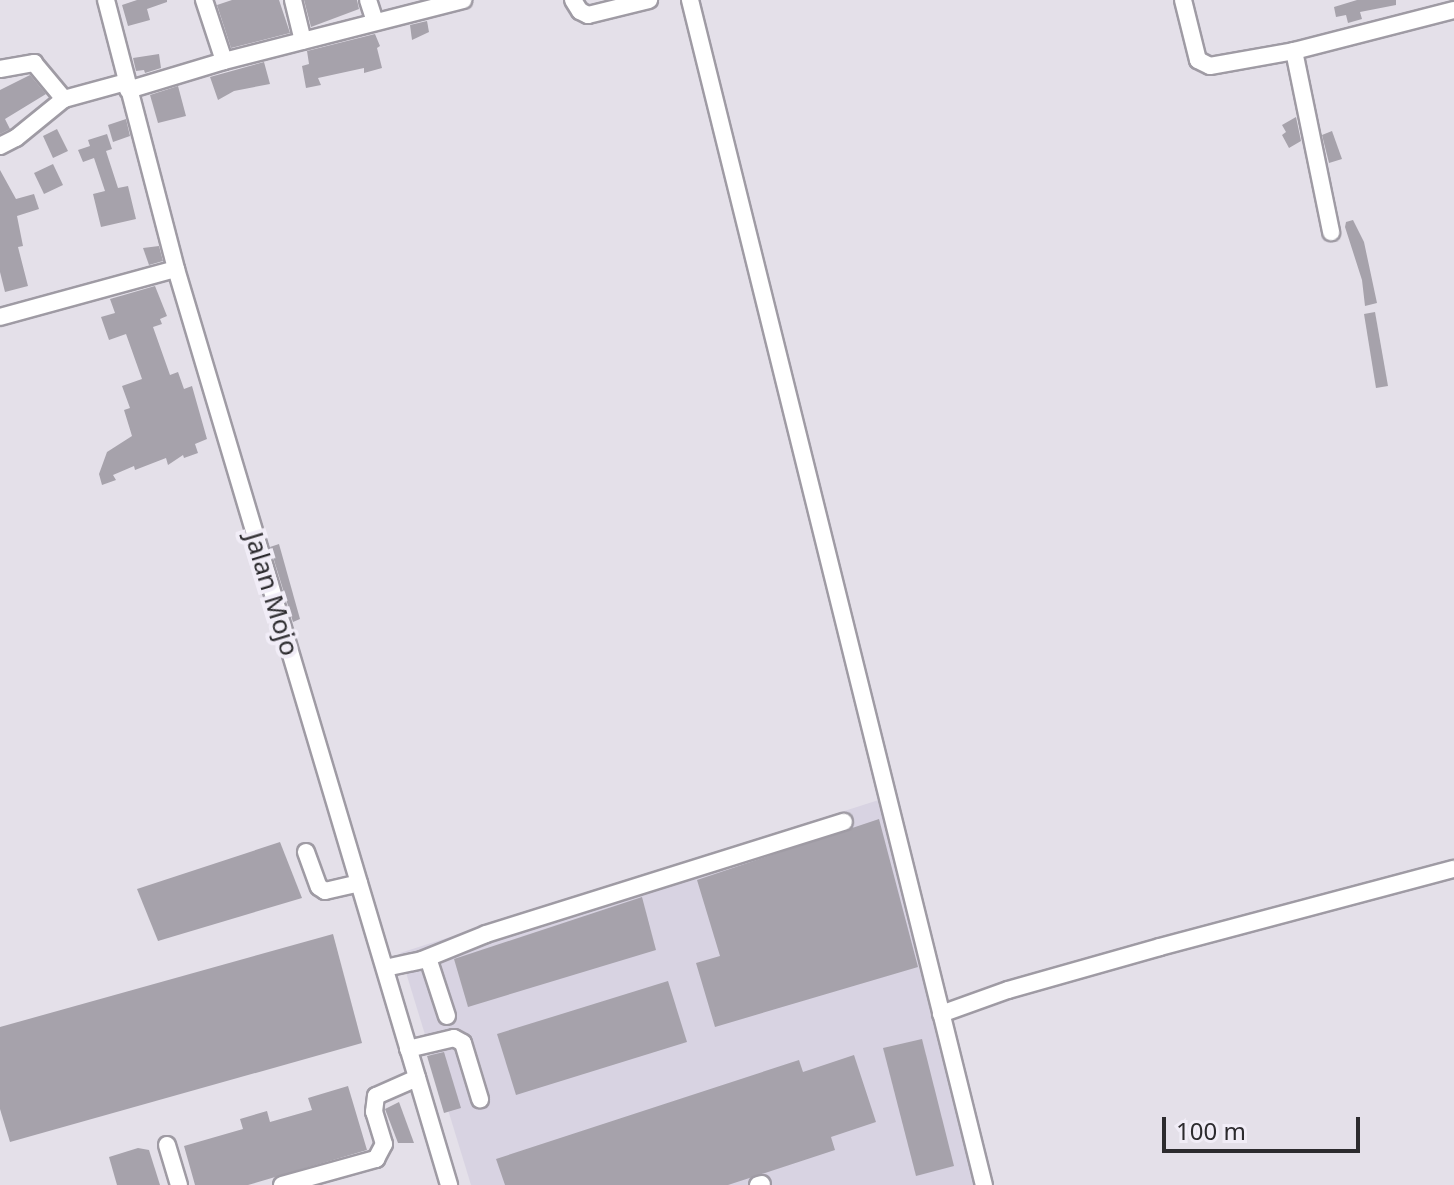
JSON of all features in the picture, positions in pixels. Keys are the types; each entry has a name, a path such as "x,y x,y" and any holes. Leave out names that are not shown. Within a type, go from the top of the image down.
{"street":[{"name":"Jalan Mojo","path":"106,0 176,269 449,1185"},
{"path":"204,0 224,61"},
{"path":"293,0 303,41"},
{"path":"368,0 375,21"},
{"path":"0,146 16,138 64,99 303,41 375,21 421,4 463,0"},
{"path":"573,0 580,11 588,15 649,0"},
{"path":"690,0 984,1185"},
{"path":"1183,0 1198,60 1205,66 1294,51 1454,10"},
{"path":"1294,51 1331,232"},
{"path":"0,69 34,63 64,99"},
{"path":"0,317 176,269"},
{"path":"385,968 428,958 486,934 844,822"},
{"path":"306,852 319,887 325,891 359,883"},
{"path":"941,1014 1008,990 1160,947 1446,872"},
{"path":"428,958 447,1016"},
{"path":"408,1049 454,1038 463,1043 480,1099"},
{"path":"282,1185 376,1159 384,1144 374,1112 376,1096 417,1078"},
{"path":"167,1145 179,1185"}],"shaded area":[{"path":"885,798 983,1185 471,1185 400,953"}],"building":[{"path":"137,0 167,2 147,9 150,20 128,26 122,5"},
{"path":"232,0 279,0 290,33 231,48 217,5"},
{"path":"304,0 357,0 359,9 311,27"},
{"path":"1357,0 1396,0 1396,5 1360,12 1362,19 1348,23 1346,15 1336,17 1334,7"},
{"path":"427,21 429,32 412,40 410,25"},
{"path":"375,34 380,46 377,48 382,68 364,73 364,68 318,78 321,85 306,88 302,66 309,64 307,51"},
{"path":"159,54 161,68 145,73 144,70 136,71 133,58"},
{"path":"264,62 270,84 234,91 218,100 210,77"},
{"path":"30,75 46,94 5,119 10,129 0,134 0,90"},
{"path":"178,86 186,116 158,123 150,95"},
{"path":"1296,117 1301,141 1289,148 1282,135 1286,132 1282,125"},
{"path":"126,119 130,136 113,142 108,125"},
{"path":"57,129 68,151 53,158 43,136"},
{"path":"1332,131 1342,159 1329,163 1322,135"},
{"path":"107,134 112,149 106,151 118,188 128,186 136,219 101,227 93,194 105,191 94,158 83,162 78,150 90,146 88,140"},
{"path":"53,164 63,185 44,194 34,173"},
{"path":"0,170 16,199 34,194 39,209 17,216 23,246 18,247 28,286 5,292 0,272"},
{"path":"1353,220 1364,242 1377,303 1365,306 1362,280 1345,227 1346,222"},
{"path":"159,246 163,261 149,265 143,248"},
{"path":"155,286 167,316 160,319 162,324 153,327 170,375 178,372 184,389 192,386 207,439 195,444 198,453 184,458 183,455 168,465 166,458 135,470 134,466 113,475 116,480 102,485 99,474 107,452 132,436 124,410 130,408 122,386 142,379 126,334 109,340 101,317 115,313 110,299"},
{"path":"1375,312 1388,386 1376,388 1364,314"},
{"path":"279,544 300,619 293,622 270,547"},
{"path":"879,819 918,967 715,1027 696,963 720,956 697,880"},
{"path":"280,842 302,898 158,941 137,889"},
{"path":"642,897 656,950 468,1007 454,959"},
{"path":"333,934 362,1043 10,1142 0,1109 0,1027"},
{"path":"668,981 687,1042 516,1095 497,1034"},
{"path":"922,1039 954,1166 916,1176 883,1048"},
{"path":"444,1052 461,1108 444,1113 427,1056"},
{"path":"854,1055 876,1122 831,1137 835,1150 728,1185 505,1185 496,1159 799,1060 803,1072"},
{"path":"348,1086 367,1150 248,1185 195,1185 184,1146 243,1129 240,1119 267,1111 270,1122 312,1110 308,1098"},
{"path":"399,1102 414,1143 398,1143 385,1109"},
{"path":"138,1148 149,1150 160,1185 117,1185 109,1157"}]}
